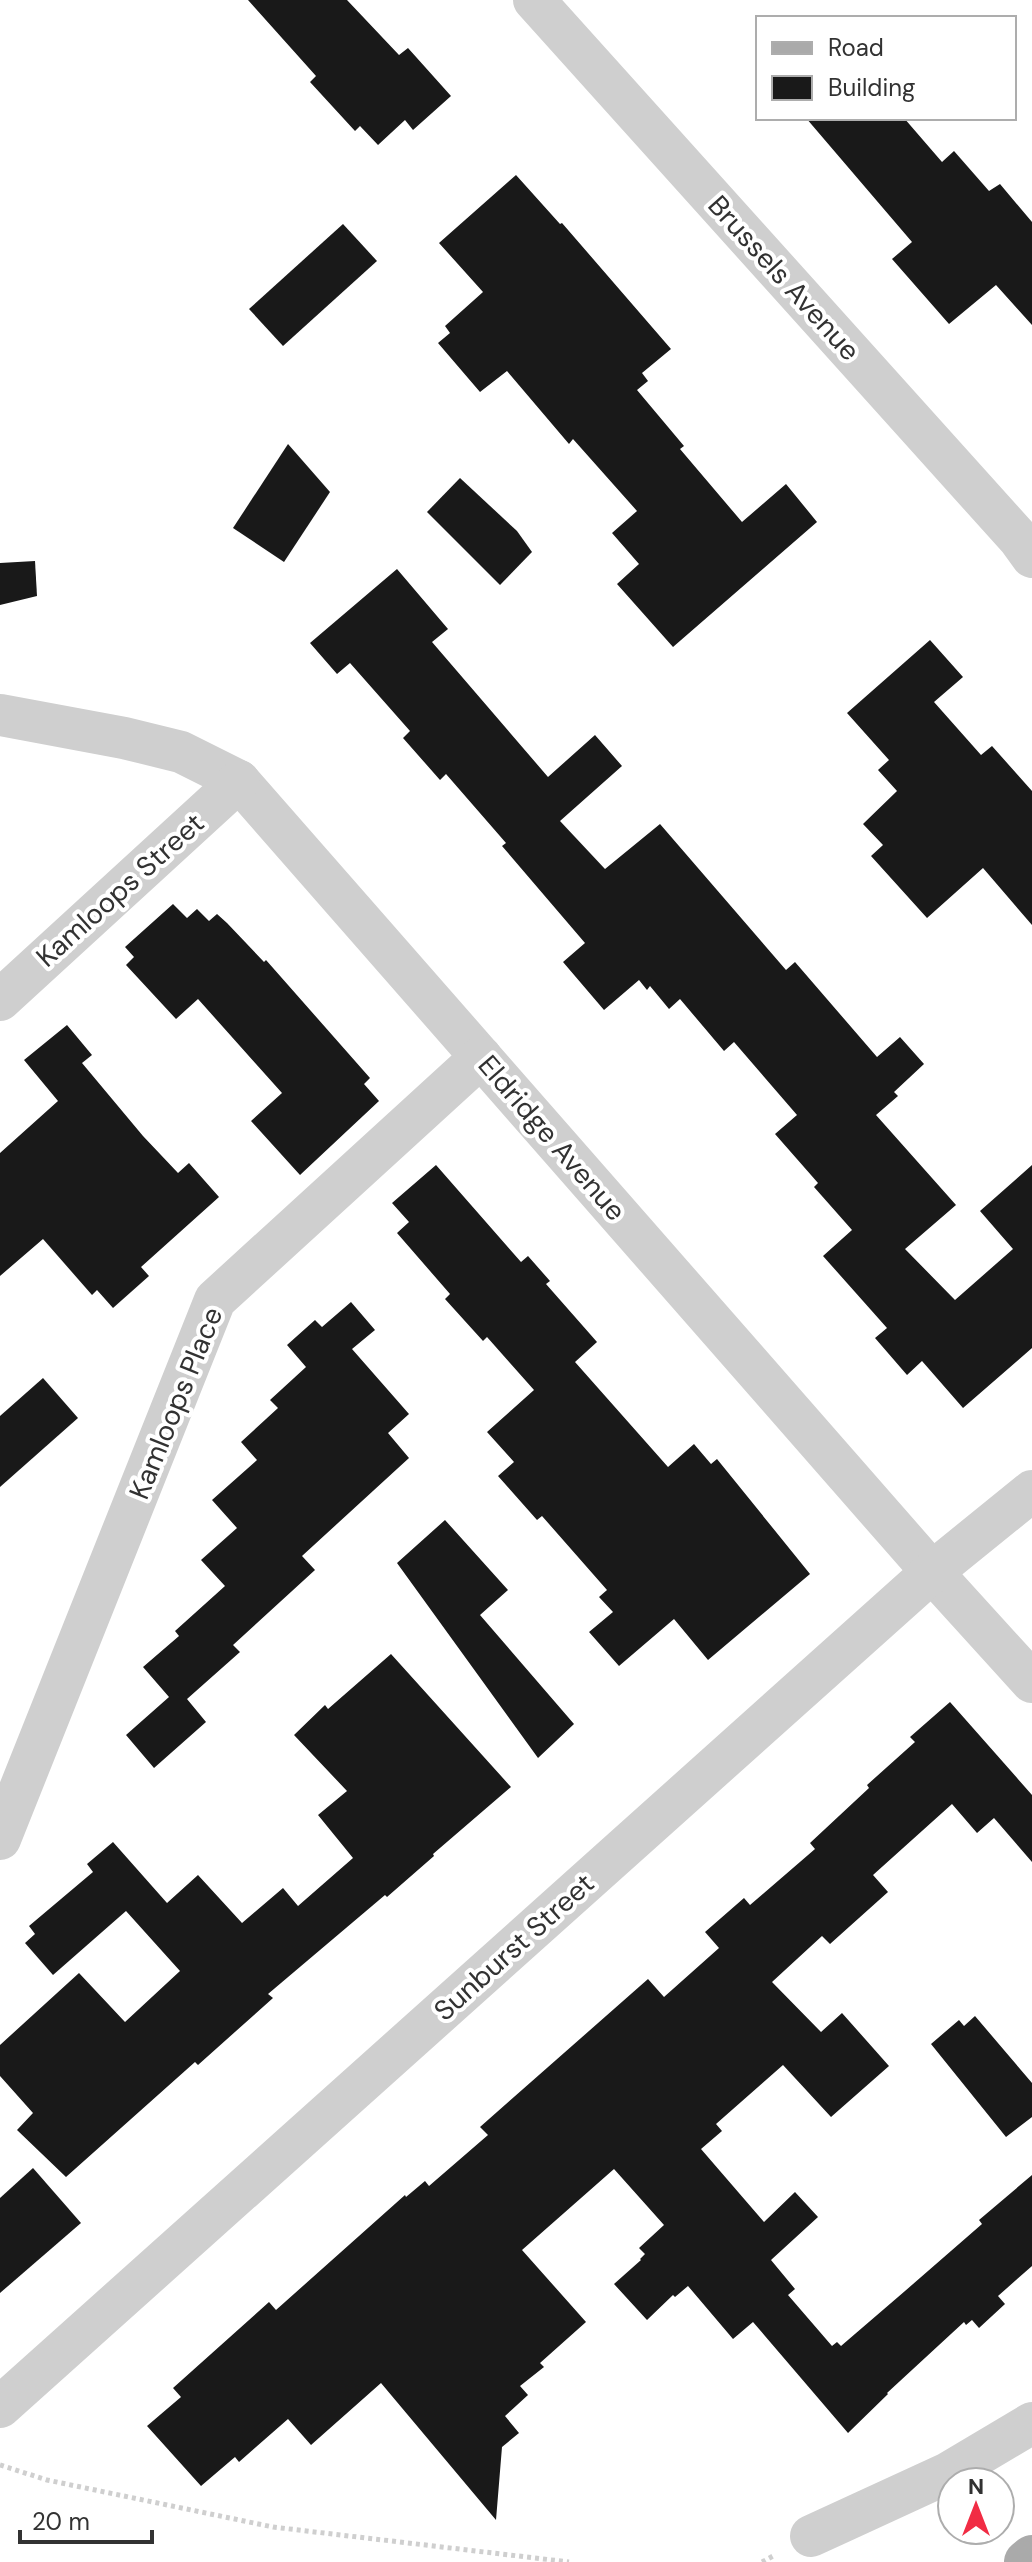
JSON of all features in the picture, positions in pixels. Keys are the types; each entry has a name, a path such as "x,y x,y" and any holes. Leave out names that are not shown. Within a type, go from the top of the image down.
{"main road":[{"path":"1026,2562 1032,2557"}],"street":[{"name":"Brussels Avenue","path":"534,0 1028,542"},
{"name":"Eldridge Avenue","path":"0,715 181,752 239,781 1032,1682"},
{"name":"Kamloops Street","path":"0,1000 239,781"},
{"name":"Kamloops Place","path":"0,1839 215,1300 481,1057"},
{"name":"Sunburst Street","path":"0,2407 932,1572 1032,1491"},
{"path":"811,2536 948,2473 1032,2423"}],"path":[{"path":"0,2465 47,2480 273,2527 569,2562"}],"building":[{"path":"248,0 347,0 399,55 408,48 451,96 413,130 405,120 378,145 360,126 355,131 310,82 316,76"},
{"path":"808,120 906,120 942,162 954,151 989,191 1000,184 1032,222 1032,325 996,285 949,324 892,259 912,242"},
{"path":"516,175 562,223 671,349 642,373 648,381 637,390 684,446 680,449 742,522 786,484 817,522 673,647 617,584 639,564 612,533 637,511 573,439 569,444 507,371 480,392 438,343 450,333 445,326 483,292 439,243"},
{"path":"343,224 377,261 283,346 249,309"},
{"path":"288,444 330,492 284,562 233,528"},
{"path":"460,478 517,531 532,552 500,585 427,512"},
{"path":"35,561 37,596 0,605 0,563"},
{"path":"397,569 448,629 432,642 548,777 595,735 622,766 560,821 605,869 660,824 786,970 795,962 877,1057 900,1037 924,1064 894,1092 898,1096 876,1115 956,1205 905,1249 955,1300 1013,1249 980,1211 1032,1165 1032,1348 963,1408 922,1361 907,1375 875,1338 887,1328 823,1256 852,1230 814,1187 818,1183 775,1134 797,1115 734,1042 724,1051 680,999 669,1009 650,986 647,990 639,980 604,1010 563,962 585,943 502,846 506,843 446,774 440,780 403,738 410,731 350,663 337,674 310,643"},
{"path":"930,640 963,677 934,702 981,755 992,746 1032,791 1032,925 983,868 927,918 871,856 883,845 863,824 897,791 878,770 889,760 847,713"},
{"path":"173,904 187,918 197,909 209,921 217,914 264,962 266,960 370,1078 364,1084 379,1101 300,1175 251,1121 282,1093 198,999 176,1019 126,965 134,957 125,947"},
{"path":"67,1025 92,1055 82,1063 143,1136 178,1173 189,1163 219,1197 141,1267 149,1276 113,1308 97,1290 92,1295 43,1239 0,1276 0,1153 58,1101 24,1060"},
{"path":"436,1165 521,1262 528,1256 550,1281 546,1284 597,1342 575,1362 668,1467 694,1444 711,1464 717,1459 810,1574 708,1660 674,1619 619,1666 589,1632 613,1612 599,1597 607,1590 542,1516 537,1520 498,1476 514,1462 487,1432 534,1390 487,1337 483,1341 445,1299 450,1294 397,1233 409,1222 392,1203"},
{"path":"351,1302 375,1330 352,1349 409,1414 388,1433 409,1458 302,1556 315,1570 233,1645 240,1652 187,1699 206,1722 154,1768 126,1735 169,1697 143,1667 179,1636 175,1631 225,1586 201,1560 237,1528 212,1500 257,1460 241,1442 278,1408 270,1400 306,1367 287,1345 315,1320 322,1327"},
{"path":"43,1378 78,1418 0,1487 0,1416"},
{"path":"445,1520 508,1590 480,1615 574,1724 538,1758 397,1563"},
{"path":"391,1654 511,1787 387,1897 385,1895 268,1994 273,1998 198,2065 195,2062 66,2177 17,2130 33,2113 0,2076 0,2045 79,1973 125,2022 180,1971 126,1911 53,1975 25,1943 35,1934 29,1926 93,1872 87,1864 113,1842 167,1903 198,1875 242,1923 283,1888 298,1906 353,1858 318,1815 347,1791 294,1735 325,1705 328,1709"},
{"path":"950,1702 1032,1795 1032,1862 994,1818 977,1833 952,1804 873,1875 888,1892 830,1944 822,1936 772,1982 821,2032 842,2013 889,2066 831,2117 783,2065 716,2124 722,2131 701,2149 764,2222 795,2192 818,2217 771,2260 795,2289 788,2295 832,2346 837,2342 841,2346 982,2224 979,2220 1032,2175 1032,2266 998,2296 1005,2304 979,2328 972,2320 966,2325 964,2322 848,2433 753,2322 733,2339 688,2286 675,2297 673,2295 647,2320 614,2284 641,2260 645,2254 639,2248 664,2225 614,2169 522,2250 586,2322 540,2363 544,2367 520,2386 528,2395 505,2416 519,2433 502,2447 496,2520 381,2383 311,2445 288,2419 239,2462 235,2457 201,2486 147,2426 181,2397 173,2388 269,2302 276,2310 405,2195 425,2181 429,2186 488,2135 480,2127 648,1979 664,1997 719,1948 705,1932 744,1898 750,1905 815,1849 810,1843 915,1742 910,1737"},
{"path":"975,2016 1032,2083 1032,2117 1006,2137 931,2044 959,2020 964,2026"},
{"path":"33,2168 81,2223 0,2293 0,2198"}]}
